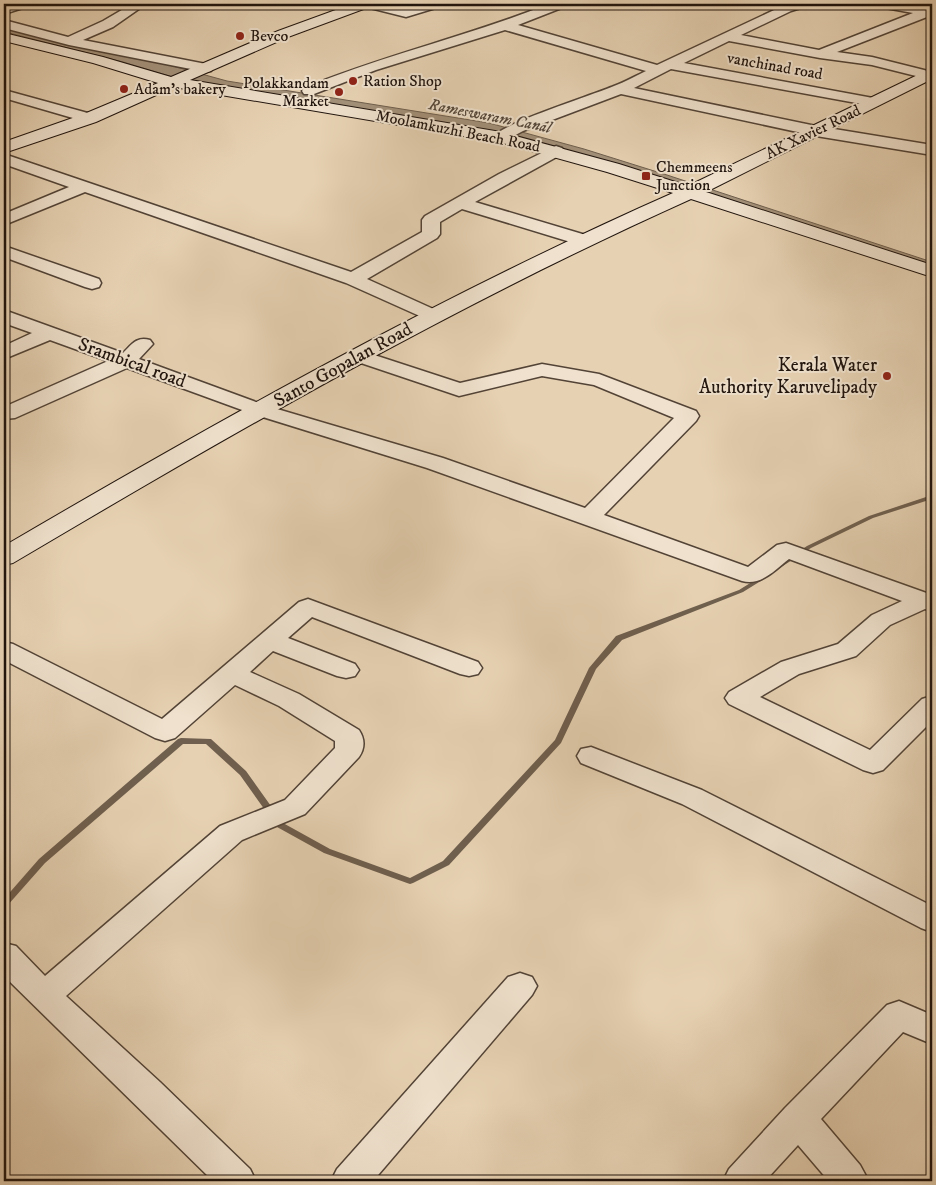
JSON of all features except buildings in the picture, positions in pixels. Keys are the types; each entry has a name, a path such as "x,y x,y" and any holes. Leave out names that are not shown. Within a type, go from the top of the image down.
{"street":[{"path":"4,10 22,4"},
{"path":"69,41 108,24 140,4"},
{"path":"8,144 90,118 283,34 364,4"},
{"path":"370,4 406,12 435,4"},
{"path":"767,4 793,6"},
{"path":"884,4 930,13"},
{"path":"310,91 346,74 506,26 551,5"},
{"path":"501,137 518,128 620,89 793,6"},
{"path":"820,54 930,13"},
{"path":"4,24 69,41 204,69"},
{"name":"vanchinad road","path":"506,26 580,46 619,61 873,102"},
{"name":"Moolamkuzhi Beach Road","path":"4,37 173,81 501,137 696,190 932,271"},
{"path":"728,37 820,54 872,61 931,75"},
{"name":"AK Xavier Road","path":"696,190 931,75"},
{"path":"620,89 816,131 928,147"},
{"path":"4,94 90,118"},
{"path":"353,279 431,234 431,220 505,177 556,151"},
{"path":"4,159 353,279 433,316"},
{"path":"4,220 83,187"},
{"name":"Santo Gopalan Road","path":"4,557 260,410 433,316 583,240 696,190"},
{"path":"461,203 583,240"},
{"path":"4,251 92,283"},
{"name":"Srambical road","path":"4,316 260,410 435,463 750,576 797,554 928,602"},
{"path":"4,353 49,333"},
{"path":"8,413 126,360 143,344"},
{"path":"359,356 460,390 542,370 599,380 688,416 630,473 589,517"},
{"path":"928,602 881,620 847,650 790,668 739,698 873,763 932,705"},
{"path":"4,650 165,732 308,607 469,668"},
{"path":"271,641 346,670"},
{"path":"44,996 231,833 295,807 350,750 349,737 289,700 233,674"},
{"path":"591,756 692,797 932,920"},
{"path":"4,955 44,996 147,1092 237,1181"},
{"path":"350,1181 520,986"},
{"path":"742,1181 798,1119 899,1014 932,1030"},
{"path":"798,1119 846,1176 845,1181"}],"shaded area":[{"path":"4,25 147,59 227,81 489,123 584,149 667,175 932,262 932,266 570,151 183,80 123,62 13,34 4,31"}],"waterway":[{"path":"776,568 809,547 871,517 932,497"},
{"path":"4,904 42,861 181,741 208,741 243,773 280,825 327,851 410,881 446,863 558,741 593,668 619,638 741,591 765,576"}],"place":[{"name":"Bevco","path":"240,36"},
{"name":"Ration Shop","path":"353,81"},
{"name":"Adam's bakery","path":"124,89"},
{"name":"Polakkandam Market","path":"339,92"},
{"name":"Chemmeens Junction","path":"646,176"},
{"name":"Kerala Water Authority Karuvelipady","path":"887,376"}],"water label":[{"name":"Rameswaram Canal","path":"490,116"}]}
